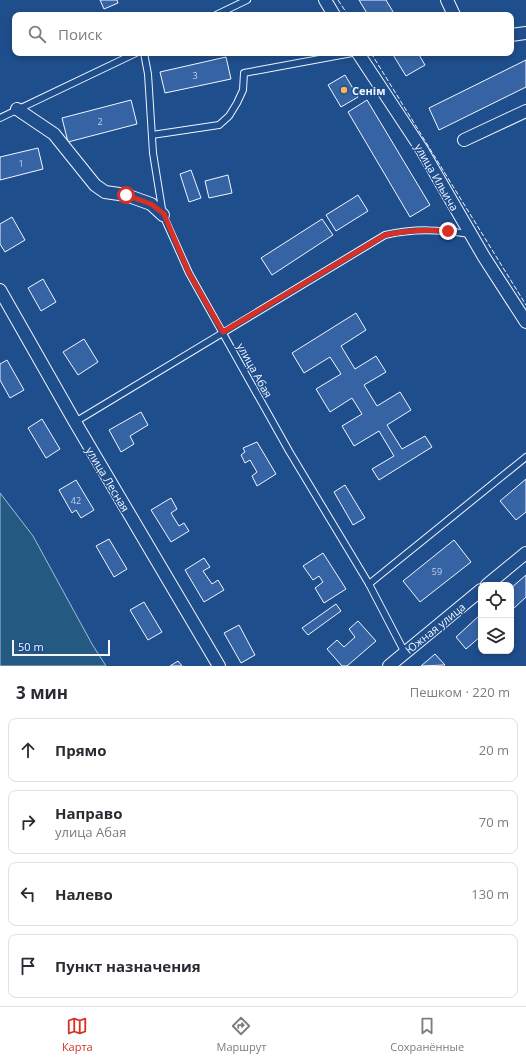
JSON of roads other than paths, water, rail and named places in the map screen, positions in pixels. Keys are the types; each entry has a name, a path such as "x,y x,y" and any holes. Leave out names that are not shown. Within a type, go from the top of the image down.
{"street":[{"path":"325,0 332,12"},
{"path":"447,0 453,12"},
{"path":"514,35 526,33"},
{"name":"улица Ильича","path":"360,56 422,150 484,258 526,322"},
{"path":"17,109 54,134 95,185 105,192 126,195 151,204 164,214"},
{"path":"464,140 526,111"},
{"name":"улица Лесная","path":"0,290 75,422 219,666"},
{"path":"491,582 526,553"},
{"name":"Южная улица","path":"389,666 478,592"}],"lane":[{"path":"222,12 247,0"},
{"path":"0,118 130,56"},
{"name":"улица Абая","path":"145,56 148,74 153,153 164,214 189,273 289,451 369,584 405,653"},
{"path":"152,135 219,125 230,116 237,103 243,90 244,73 336,56"},
{"path":"75,422 385,235 401,231 422,229 471,234"},
{"path":"369,584 526,457"}],"place":[{"name":"Сенiм","path":"344,90"}]}
